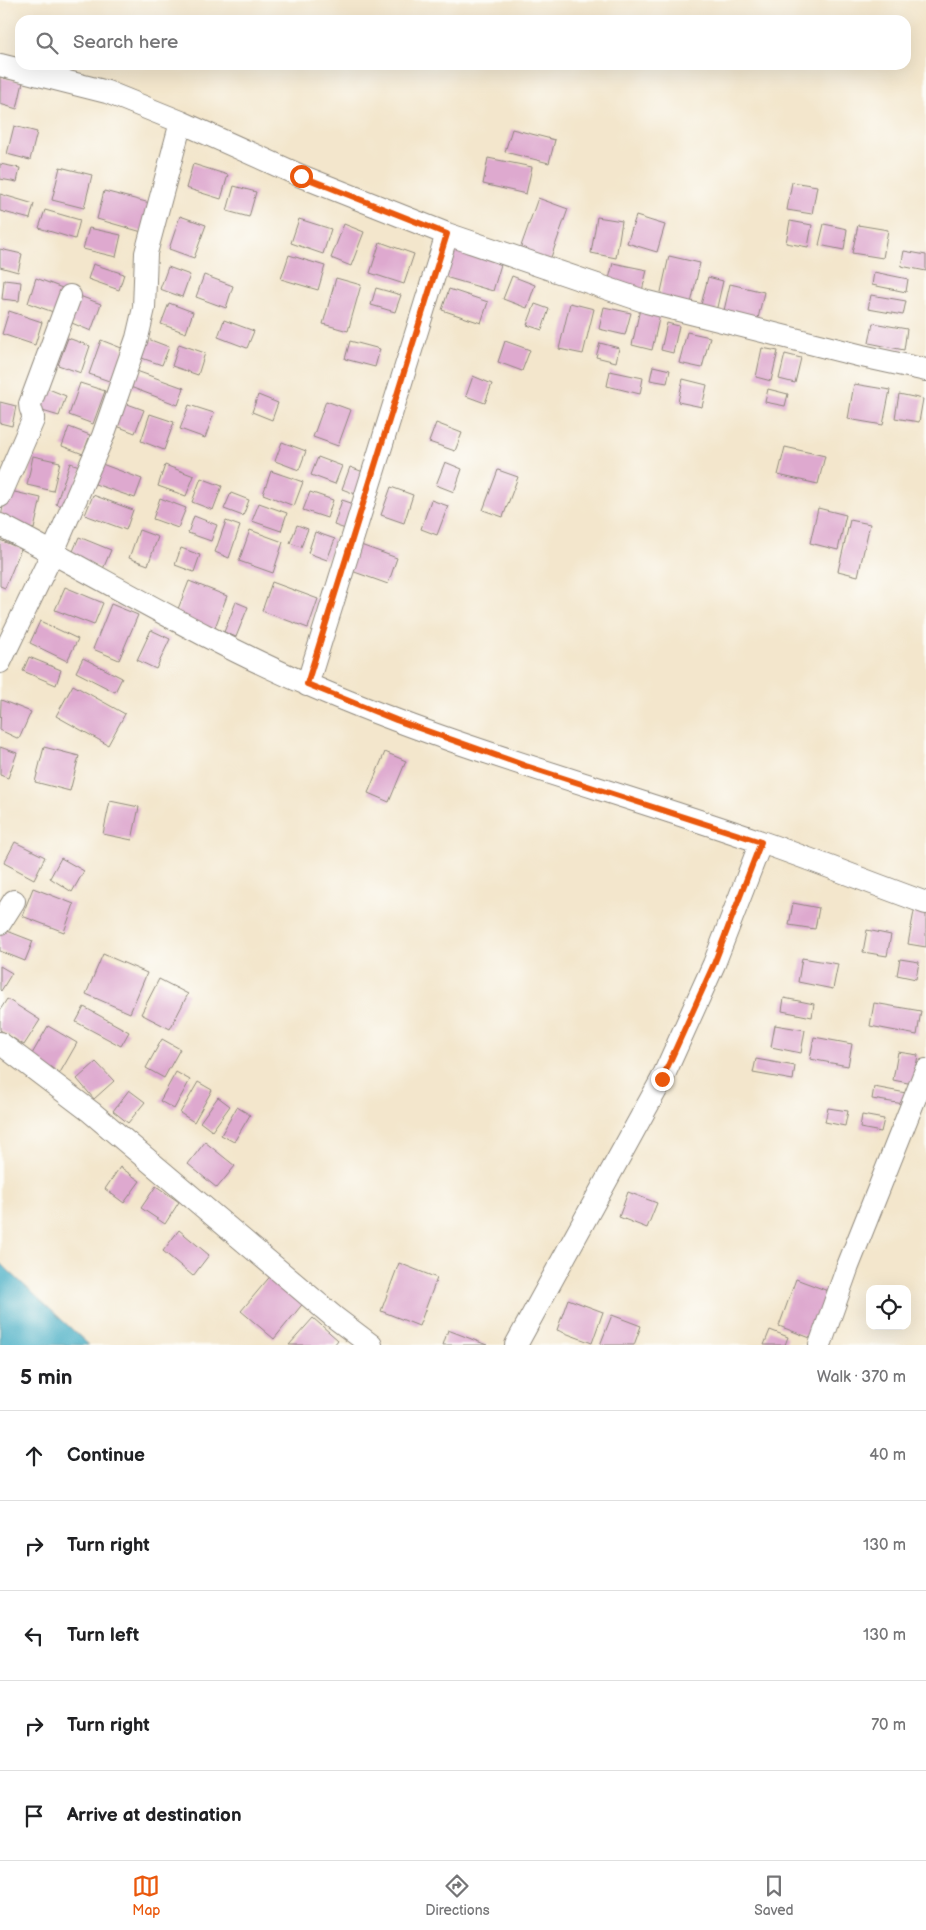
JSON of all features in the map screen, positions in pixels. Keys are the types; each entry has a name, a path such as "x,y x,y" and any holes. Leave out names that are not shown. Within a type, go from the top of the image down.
{"street":[{"path":"0,65 15,69"},
{"path":"20,70 107,92 181,122 301,176 447,234 647,302 862,356 926,370"},
{"path":"0,662 53,552 103,436 137,338 144,308 146,253 181,122"},
{"path":"307,684 447,234"},
{"path":"0,496 33,420 34,414 30,404 70,296"},
{"path":"0,525 196,630 307,684 396,720 526,766 761,842 926,903"},
{"path":"516,1345 662,1079 714,964 761,842"},
{"path":"0,923 14,901"},
{"path":"0,1043 91,1112 334,1317 371,1345"},
{"path":"820,1345 848,1266 926,1070"}],"water":[{"path":"0,1262 10,1272 89,1345 0,1345"}],"building":[{"path":"0,77 23,82 17,109 0,104"},
{"path":"14,126 37,132 30,160 7,154"},
{"path":"512,129 555,140 549,163 505,152"},
{"path":"488,158 532,167 526,194 483,184"},
{"path":"0,164 20,168 17,182 0,179"},
{"path":"193,164 228,175 221,199 186,188"},
{"path":"60,167 92,175 84,208 52,200"},
{"path":"792,182 817,186 812,214 787,210"},
{"path":"234,186 256,192 249,217 227,211"},
{"path":"104,191 150,203 142,232 97,219"},
{"path":"0,194 34,204 30,219 0,211"},
{"path":"538,198 568,209 549,263 519,252"},
{"path":"45,210 80,220 75,239 39,228"},
{"path":"180,216 206,225 194,258 169,249"},
{"path":"636,216 665,225 657,252 627,243"},
{"path":"597,217 622,221 616,258 591,253"},
{"path":"299,219 331,229 323,254 291,243"},
{"path":"790,221 812,225 808,247 786,243"},
{"path":"344,224 364,232 351,266 331,258"},
{"path":"824,224 847,229 844,250 819,245"},
{"path":"858,225 888,230 883,258 852,253"},
{"path":"89,228 121,235 116,257 83,249"},
{"path":"380,242 414,254 404,284 370,273"},
{"path":"455,246 502,261 493,291 445,277"},
{"path":"0,249 22,254 18,272 0,267"},
{"path":"904,251 926,255 926,271 901,266"},
{"path":"289,255 325,266 318,290 281,279"},
{"path":"669,256 700,263 690,308 659,301"},
{"path":"613,263 647,270 642,291 608,283"},
{"path":"93,264 124,274 119,290 88,279"},
{"path":"168,267 190,275 182,297 160,289"},
{"path":"874,272 908,279 906,292 872,285"},
{"path":"204,275 233,286 226,308 196,297"},
{"path":"512,276 535,285 527,308 503,299"},
{"path":"708,277 723,281 715,316 699,313"},
{"path":"36,278 65,289 56,313 28,303"},
{"path":"336,278 361,285 348,331 323,324"},
{"path":"4,280 21,282 19,301 2,299"},
{"path":"730,284 764,292 757,323 723,315"},
{"path":"376,288 401,295 395,312 371,305"},
{"path":"449,289 488,302 481,323 442,310"},
{"path":"77,295 101,304 91,331 67,321"},
{"path":"871,295 906,301 903,315 868,309"},
{"path":"169,303 193,312 186,333 161,324"},
{"path":"570,303 594,309 583,354 559,349"},
{"path":"535,304 549,309 542,330 527,325"},
{"path":"604,307 631,313 625,335 599,329"},
{"path":"640,309 660,314 652,350 632,345"},
{"path":"9,311 42,322 35,345 2,334"},
{"path":"224,320 254,331 247,348 218,337"},
{"path":"667,323 679,326 673,353 661,350"},
{"path":"873,323 907,329 904,350 869,343"},
{"path":"687,332 710,337 702,368 679,363"},
{"path":"143,337 169,347 162,365 136,356"},
{"path":"68,338 90,346 81,373 58,365"},
{"path":"101,340 124,349 112,382 89,374"},
{"path":"350,341 380,349 375,367 345,359"},
{"path":"505,341 530,350 522,371 498,362"},
{"path":"600,343 619,348 616,362 596,357"},
{"path":"179,344 205,353 198,375 172,366"},
{"path":"762,348 778,351 771,381 756,377"},
{"path":"785,354 801,358 795,383 779,379"},
{"path":"653,366 670,370 667,383 650,380"},
{"path":"131,369 184,388 178,405 125,385"},
{"path":"610,371 643,378 640,394 607,386"},
{"path":"473,376 492,384 485,403 466,396"},
{"path":"683,379 707,385 702,407 678,402"},
{"path":"80,383 105,391 93,424 69,415"},
{"path":"854,384 890,390 883,425 848,419"},
{"path":"46,388 66,396 59,416 39,410"},
{"path":"768,389 788,394 785,406 765,402"},
{"path":"899,394 923,399 919,422 895,418"},
{"path":"258,395 278,403 272,420 252,412"},
{"path":"326,401 351,410 338,446 313,437"},
{"path":"0,402 16,406 12,426 0,423"},
{"path":"122,402 144,410 135,433 114,425"},
{"path":"189,405 214,413 205,438 180,429"},
{"path":"150,414 174,422 164,450 141,441"},
{"path":"436,423 462,433 455,451 429,442"},
{"path":"69,427 90,435 83,454 62,446"},
{"path":"282,442 306,451 299,470 275,461"},
{"path":"785,447 825,456 818,484 778,475"},
{"path":"33,456 60,462 53,491 27,485"},
{"path":"318,457 342,466 335,484 311,475"},
{"path":"445,462 462,469 454,492 436,485"},
{"path":"70,463 83,467 68,508 56,504"},
{"path":"102,464 142,479 135,498 95,484"},
{"path":"165,465 194,476 186,496 158,486"},
{"path":"350,467 366,473 358,495 342,489"},
{"path":"498,470 518,477 503,517 483,510"},
{"path":"271,471 303,482 294,506 263,494"},
{"path":"201,478 222,486 213,510 192,502"},
{"path":"391,487 413,495 404,523 381,515"},
{"path":"6,490 41,498 34,529 0,522"},
{"path":"310,492 333,500 327,518 303,510"},
{"path":"231,493 249,500 243,516 224,509"},
{"path":"93,495 133,510 126,530 85,515"},
{"path":"160,498 186,508 178,528 153,519"},
{"path":"342,500 360,506 351,531 334,525"},
{"path":"431,500 448,506 437,535 421,529"},
{"path":"259,503 287,513 281,531 252,521"},
{"path":"818,508 846,515 838,550 810,543"},
{"path":"194,516 217,525 211,541 188,533"},
{"path":"850,520 870,524 858,576 838,571"},
{"path":"226,521 240,526 229,558 215,552"},
{"path":"297,525 308,529 301,547 290,543"},
{"path":"139,530 158,537 148,565 129,558"},
{"path":"250,530 283,542 273,573 239,561"},
{"path":"315,532 335,539 327,560 308,553"},
{"path":"79,537 111,550 103,569 71,556"},
{"path":"0,540 21,549 5,588 0,586"},
{"path":"358,544 397,558 388,584 349,570"},
{"path":"181,548 200,555 194,572 175,565"},
{"path":"189,581 227,596 214,630 176,614"},
{"path":"272,582 318,599 308,628 262,611"},
{"path":"65,587 103,603 94,625 55,610"},
{"path":"236,602 248,607 236,637 224,632"},
{"path":"111,604 138,615 119,660 93,649"},
{"path":"40,621 78,639 67,661 30,643"},
{"path":"151,630 170,639 156,669 137,660"},
{"path":"29,657 61,670 56,685 23,671"},
{"path":"83,658 122,678 115,692 76,672"},
{"path":"73,685 125,714 108,745 56,716"},
{"path":"1,700 31,712 19,739 0,730"},
{"path":"0,747 17,753 8,778 0,775"},
{"path":"44,747 79,756 70,791 35,782"},
{"path":"385,752 406,761 389,802 368,793"},
{"path":"110,801 139,807 132,840 103,834"},
{"path":"15,842 45,857 34,879 4,863"},
{"path":"61,858 84,871 72,892 50,878"},
{"path":"33,888 74,904 64,932 22,916"},
{"path":"793,903 819,908 815,929 789,925"},
{"path":"915,906 926,908 926,947 908,944"},
{"path":"2,929 33,941 25,961 0,951"},
{"path":"867,930 891,935 887,956 863,952"},
{"path":"103,954 147,973 130,1013 86,994"},
{"path":"802,958 838,964 833,989 798,982"},
{"path":"900,959 919,962 916,979 897,975"},
{"path":"0,966 12,973 1,991 0,990"},
{"path":"159,979 188,994 170,1029 141,1014"},
{"path":"784,998 814,1004 812,1017 782,1011"},
{"path":"7,999 40,1020 24,1045 0,1030 0,1010"},
{"path":"874,1003 921,1011 917,1035 870,1026"},
{"path":"84,1007 129,1032 121,1046 76,1022"},
{"path":"775,1025 805,1030 801,1053 771,1047"},
{"path":"48,1026 77,1043 57,1078 28,1061"},
{"path":"814,1037 852,1044 848,1066 810,1059"},
{"path":"162,1039 180,1049 164,1078 146,1068"},
{"path":"898,1052 918,1055 913,1084 893,1080"},
{"path":"756,1059 795,1066 793,1080 753,1073"},
{"path":"96,1062 114,1081 94,1099 77,1079"},
{"path":"176,1072 190,1080 174,1109 160,1101"},
{"path":"198,1082 212,1090 194,1122 180,1113"},
{"path":"874,1087 906,1093 904,1104 872,1099"},
{"path":"129,1090 145,1102 128,1123 113,1111"},
{"path":"218,1097 230,1106 212,1131 200,1122"},
{"path":"237,1107 250,1115 234,1142 221,1135"},
{"path":"828,1108 848,1111 845,1126 825,1122"},
{"path":"862,1115 884,1119 881,1132 860,1128"},
{"path":"205,1142 235,1166 217,1188 188,1164"},
{"path":"120,1167 140,1181 124,1203 105,1189"},
{"path":"156,1186 179,1202 165,1224 141,1208"},
{"path":"628,1192 657,1203 647,1228 619,1217"},
{"path":"179,1230 209,1255 193,1276 163,1251"},
{"path":"399,1263 437,1278 419,1326 381,1311"},
{"path":"273,1273 305,1301 274,1339 241,1311"},
{"path":"796,1279 836,1294 818,1341 779,1326"},
{"path":"568,1299 603,1312 592,1343 557,1330"},
{"path":"612,1315 641,1326 634,1345 600,1345"},
{"path":"313,1318 338,1340 334,1345 289,1345"},
{"path":"448,1330 487,1345 443,1345"},
{"path":"770,1330 788,1337 785,1345 764,1345"}],"route":[{"path":"301,176 447,234 307,684 396,720 526,766 761,842 714,964 662,1079"}]}
